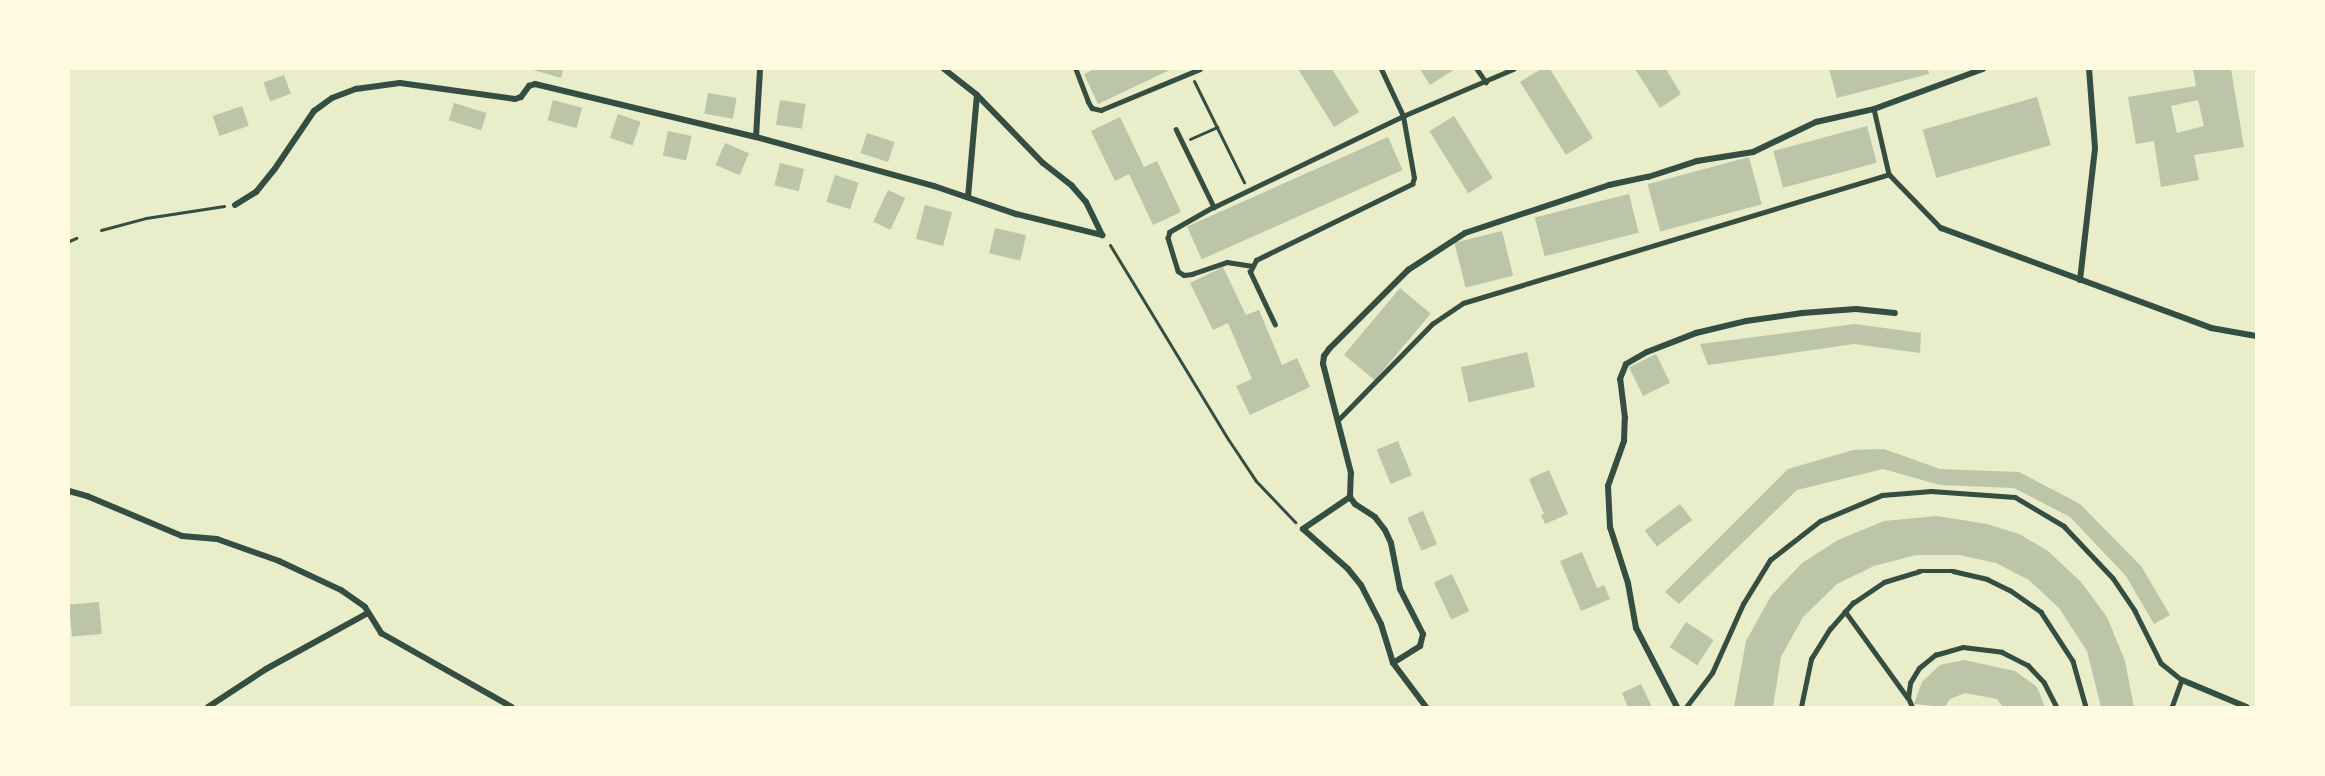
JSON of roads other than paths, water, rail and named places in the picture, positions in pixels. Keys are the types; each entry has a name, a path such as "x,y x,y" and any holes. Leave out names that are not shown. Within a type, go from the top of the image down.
{"street":[{"path":"756,137 760,69"},
{"path":"235,205 246,200 262,184 322,103 356,89 400,83 508,99 521,97 524,90 536,84 756,137 968,197 1016,214 1102,235 1086,202 1072,186 1043,163 977,95 944,69"},
{"path":"1393,663 1420,646 1423,634 1418,621 1404,601 1391,543 1375,517 1355,504 1350,497 1351,473 1323,364 1324,356 1408,270 1465,233 1609,185 1648,177 1698,161 1752,152 1816,122 1874,109 1982,69"},
{"path":"2080,280 2095,148 2089,69"},
{"path":"968,197 977,95"},
{"path":"1941,228 2211,328 2256,336"},
{"path":"1677,707 1636,628 1628,583 1610,527 1608,486 1624,441 1625,418 1620,379 1626,364 1647,352 1696,333 1746,321 1802,313 1856,309 1895,313"},
{"path":"69,491 87,496 182,536 217,539 279,561 341,590 360,603 381,633 400,646 512,707"},
{"path":"1350,497 1303,529 1348,569 1361,585 1381,624 1393,663 1426,707"},
{"path":"208,707 266,669 368,613"},
{"path":"2182,680 2247,707"}],"lane":[{"path":"1076,69 1092,108 1101,110 1200,69"},
{"path":"1275,325 1250,272 1251,266 1257,260 1413,184 1414,178 1403,116 1381,69"},
{"path":"1477,69 1486,82"},
{"path":"1251,266 1227,262 1184,275 1178,270 1168,238 1170,232 1214,207 1403,116 1513,69"},
{"path":"1874,109 1889,174 1941,228"},
{"path":"1176,129 1214,207"},
{"path":"1337,421 1432,324 1463,303 1889,174"},
{"path":"1686,707 1712,674 1743,604 1770,560 1820,521 1882,495 1931,491 2015,497 2064,526 2113,578 2135,611 2161,663 2182,680 2172,707"},
{"path":"1801,707 1811,659 1830,629 1845,611 1884,582 1919,571 1953,571 1987,579 2010,590 2041,612 2073,661 2086,707"},
{"path":"1845,611 1908,698 1912,707"},
{"path":"1908,698 1910,683 1919,668 1935,655 1963,647 2002,652 2028,665 2044,682 2057,707"}]}
